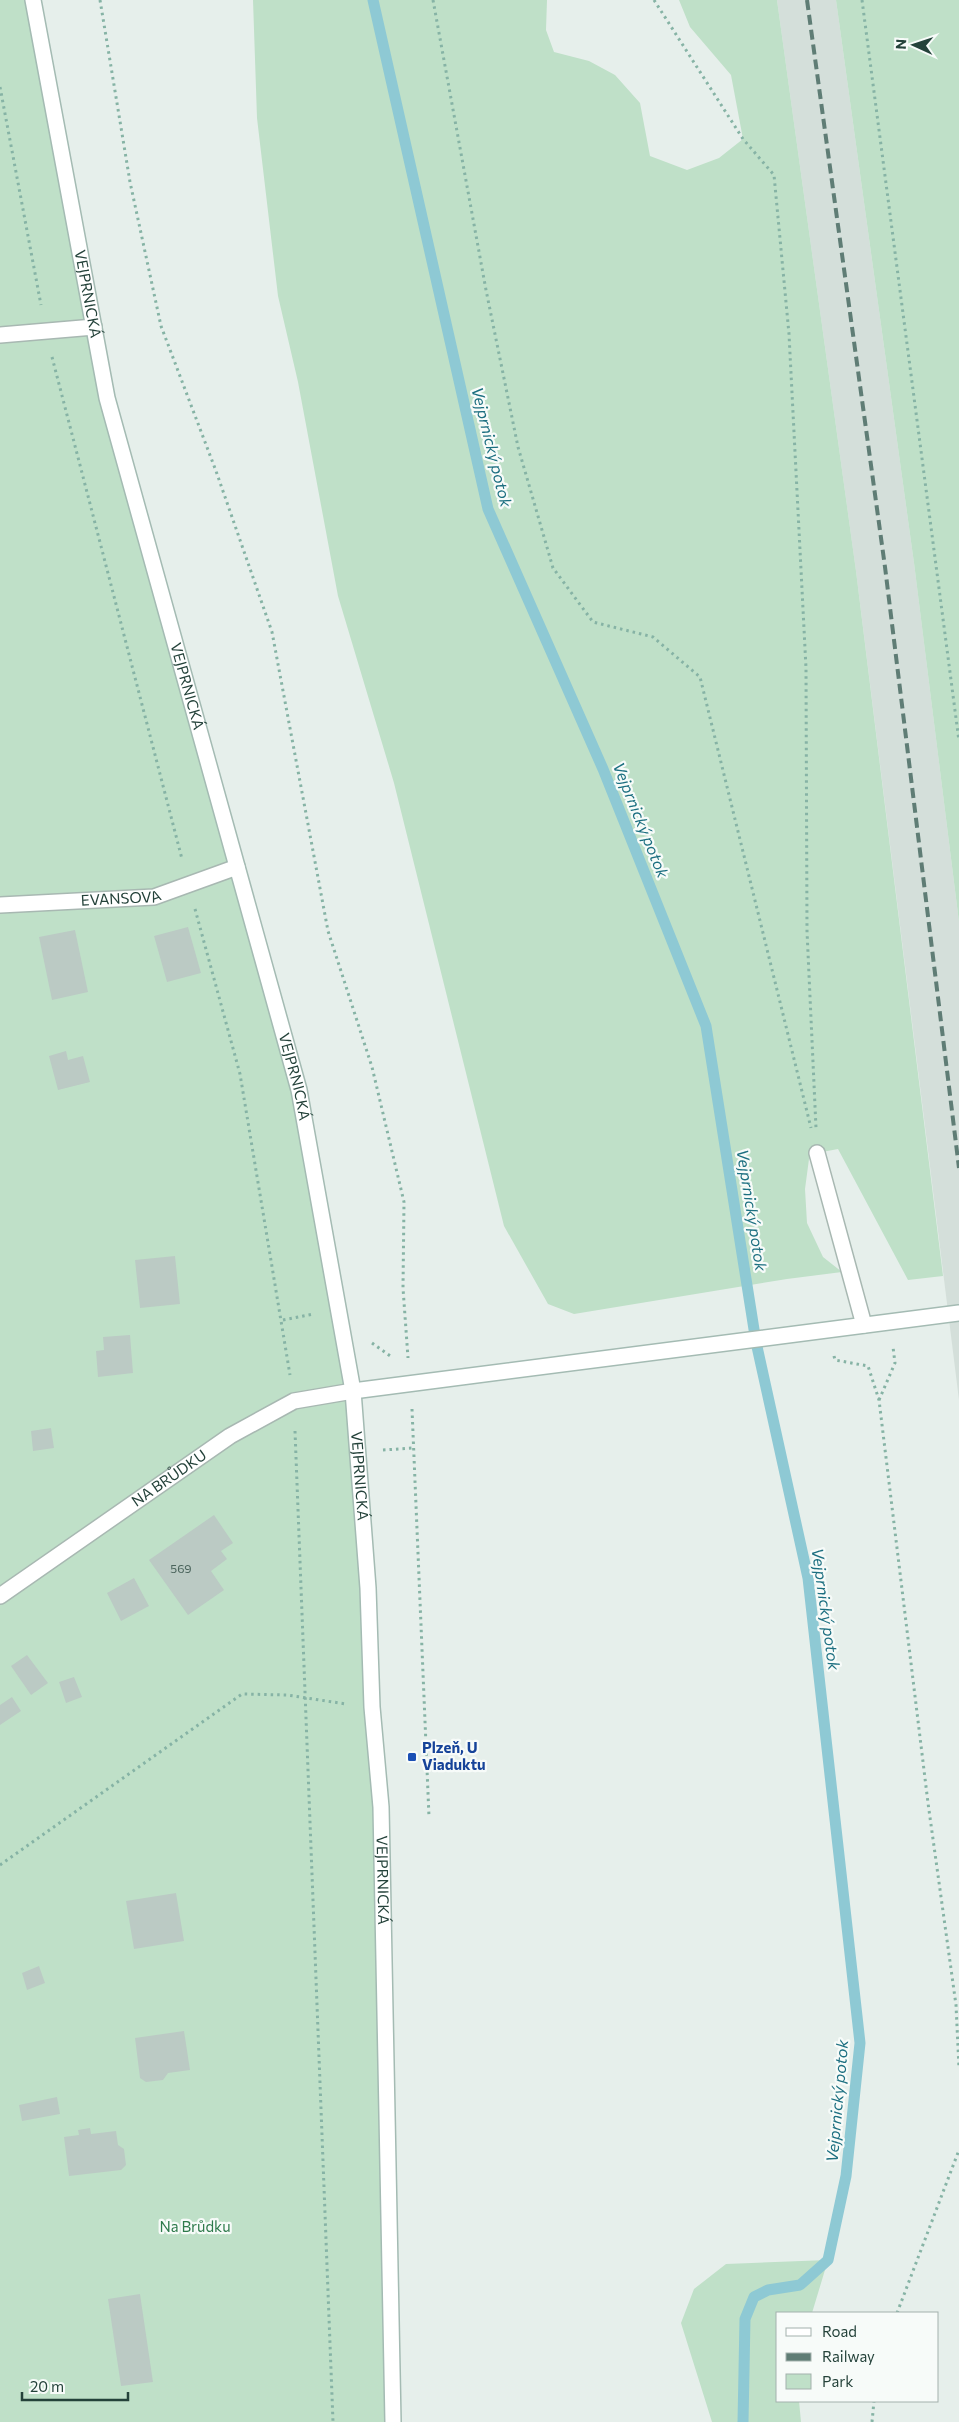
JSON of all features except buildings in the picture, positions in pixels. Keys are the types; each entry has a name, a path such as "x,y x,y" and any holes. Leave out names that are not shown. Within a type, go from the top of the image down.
{"main road":[{"name":"VEJPRNICKÁ","path":"33,0 107,398 299,1090 353,1392 368,1588 372,1707 381,1807 393,2422"},
{"path":"0,335 94,327"},
{"name":"EVANSOVA","path":"0,905 154,897 237,867"},
{"path":"817,1152 864,1325"},
{"name":"NA BRŮDKU","path":"0,1596 230,1436 294,1402 411,1384 959,1313"}],"path":[{"path":"100,0 130,182 160,326 216,471 272,632 328,931 372,1067 404,1202 403,1288 409,1362 391,1357 374,1346 369,1339"},
{"path":"432,0 484,280 516,438 553,568 593,622 653,637 700,678 817,1152"},
{"path":"654,0 744,139 774,175 789,334 806,668 807,931 817,1152"},
{"path":"862,0 959,741"},
{"path":"0,87 45,331 188,884 240,1074 294,1402 334,2422"},
{"path":"282,1320 339,1309"},
{"path":"879,1400 896,1363 888,1323"},
{"path":"823,1332 835,1360 868,1366 879,1400 927,1793 956,2005 959,2068"},
{"path":"411,1384 429,1817"},
{"path":"0,1865 242,1694 286,1695 372,1707"},
{"path":"898,2312 959,2150"},
{"path":"872,2422 874,2402"}],"shaded area":[{"path":"777,0 836,0 914,563 959,922 959,1400 856,571"}],"green space":[{"name":"Na Brůdku","path":"0,0 33,0 107,398 299,1090 339,1309 368,1588 393,2422 0,2422"},
{"path":"253,0 547,0 546,30 554,52 589,61 615,75 640,103 650,156 687,170 719,158 743,139 731,75 690,27 679,0 777,0 856,571 943,1276 908,1280 838,1149 817,1153 809,1159 805,1189 807,1223 823,1257 842,1272 787,1279 574,1314 548,1304 504,1226 394,783 338,596 298,382 278,296 257,118"},
{"path":"836,0 959,0 959,922 914,563"},
{"path":"828,2260 812,2312 776,2312 776,2402 799,2402 801,2422 712,2422 681,2323 694,2289 726,2264"}],"waterway":[{"name":"Vejprnický potok","path":"373,0 488,509 603,769 706,1026 756,1342 808,1578 860,2043 846,2176 828,2260 800,2285 768,2290 754,2297 745,2319 743,2422"}],"railway":[{"path":"807,0 885,567 959,1168"}],"place":[{"name":"Plzeň, U Viaduktu","path":"412,1757"}]}
